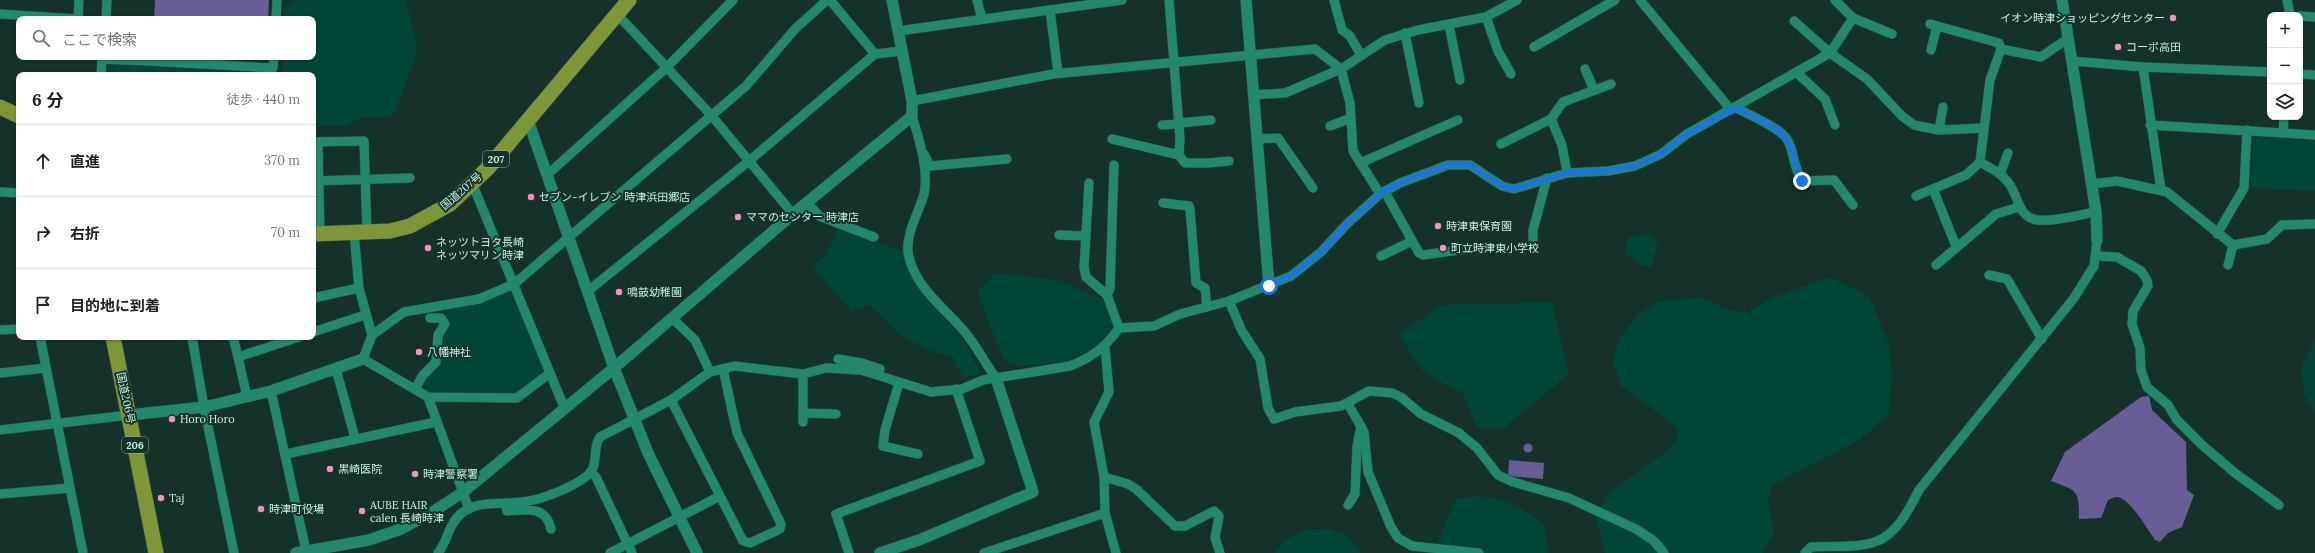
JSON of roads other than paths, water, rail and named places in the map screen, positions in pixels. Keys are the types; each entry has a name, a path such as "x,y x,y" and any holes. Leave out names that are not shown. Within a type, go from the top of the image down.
{"highway":[{"name":"国道207号","path":"317,234 361,233 410,226 450,204 488,168 629,0"},
{"path":"0,107 16,115"},
{"name":"国道206号","path":"114,340 156,553"}],"street":[{"path":"78,0 78,16"},
{"path":"106,16 107,0"},
{"path":"276,16 277,0"},
{"path":"547,175 666,68 733,0"},
{"path":"0,430 204,406 271,391 363,359 372,335 404,312 479,299 514,284 568,236 746,86 796,28 828,0 875,54"},
{"path":"892,0 912,101 912,116 923,151 930,166 1007,159"},
{"path":"977,0 982,19"},
{"path":"898,31 1122,0"},
{"path":"1169,0 1179,124 1179,155"},
{"path":"1246,0 1269,286"},
{"path":"1334,0 1342,30 1350,36 1362,56"},
{"path":"1253,95 1285,93 1340,69 1385,40 1405,33 1486,17 1517,0"},
{"path":"1534,47 1615,0"},
{"path":"1640,0 1734,109 1787,138 1792,151 1794,166 1802,181 1834,180 1853,205"},
{"path":"1835,0 1853,18 1892,34"},
{"path":"1805,553 1811,547 1866,549 1890,535 1907,514 1919,490 2042,340 2086,281 2094,266 2097,240 2096,212 2072,61 2067,39 2062,0"},
{"path":"2287,0 2289,12"},
{"path":"1050,10 1058,73"},
{"path":"0,14 31,16"},
{"path":"617,14 711,115 792,214"},
{"path":"2303,16 2315,17"},
{"path":"1486,17 1498,51 1511,74"},
{"path":"442,551 445,537 456,518 469,509 480,505 523,502 546,496 583,479 590,472 595,461 597,440 634,418 671,400 710,372 743,365 803,374 826,368 850,369 869,372 896,382 931,392 956,389 996,378 1070,366 1082,361 1105,347 1120,328 1154,326 1180,314 1229,301 1269,286 1297,272 1321,252 1347,224 1382,193 1400,183 1448,165 1470,165 1507,188 1526,186 1547,178 1567,173 1608,171 1635,166 1661,154 1687,134 1734,109 1830,53 1853,18"},
{"path":"1794,21 1830,53 1867,79 1902,116 1914,124 1939,130 1984,128"},
{"path":"1449,25 1460,80"},
{"path":"1916,196 1966,175 1980,162 1990,80 2001,49 1999,43 1934,25 1931,50"},
{"path":"1405,33 1419,103"},
{"path":"2001,49 2041,57 2067,39"},
{"path":"912,101 1058,73 1315,49 1340,69 1350,103 1353,151 1382,193 1419,253 1423,255 1481,247"},
{"path":"588,291 749,161 875,54 902,51"},
{"path":"101,72 102,60"},
{"path":"161,60 273,68 274,60"},
{"path":"2072,61 2143,67 2267,72"},
{"path":"2143,67 2150,125 2161,190"},
{"path":"1585,69 1594,90"},
{"path":"1796,72 1825,99 1835,125"},
{"path":"2303,74 2315,75"},
{"path":"1501,144 1551,119 1563,102 1611,84"},
{"path":"1939,130 1943,107"},
{"path":"271,391 286,454 301,552 337,549 369,540 401,528 431,513 463,492 564,407 614,368 792,214 912,116"},
{"path":"1330,126 1351,118"},
{"path":"1551,119 1562,145 1567,173"},
{"path":"528,120 614,368 648,453 680,516 696,553"},
{"path":"1162,125 1211,120"},
{"path":"1360,163 1458,120"},
{"path":"2283,133 2284,120"},
{"path":"2150,125 2315,135"},
{"path":"2217,234 2244,188 2247,130"},
{"path":"1257,140 1278,138 1313,188"},
{"path":"1112,139 1179,155 1185,162 1208,163 1230,160"},
{"path":"316,142 364,141 366,180 361,233 359,288 365,315 372,335"},
{"path":"880,553 919,540 1033,492 996,378 964,331 930,296 910,259 908,249 910,235 924,192 923,151"},
{"path":"2000,174 2008,153"},
{"path":"1980,162 2000,174 2011,186 2019,207 2030,218 2037,220 2096,212"},
{"path":"1107,295 1110,289 1114,165"},
{"path":"316,181 410,178"},
{"path":"1533,239 1533,230 1547,178"},
{"path":"2091,184 2117,181 2161,190 2172,196 2217,234 2233,245 2267,239 2282,225 2315,224"},
{"path":"472,183 564,407"},
{"path":"1089,183 1084,267 1086,277 1107,295 1120,328"},
{"path":"1934,189 1956,246"},
{"path":"0,192 16,194"},
{"path":"807,202 819,216 874,237"},
{"path":"1163,203 1189,206 1196,283 1205,288 1206,308"},
{"path":"1936,264 1996,214 2019,207"},
{"path":"316,208 317,234"},
{"path":"1059,235 1086,236"},
{"path":"1381,256 1412,241"},
{"path":"2228,265 2233,245"},
{"path":"2096,256 2117,257 2140,271 2147,280 2148,286 2133,311 2132,324 2140,348 2141,370 2147,387 2168,405 2177,420 2201,444 2235,473 2279,505"},
{"path":"1989,275 2007,279 2042,340"},
{"path":"316,297 359,288"},
{"path":"1229,301 1242,331 1260,359 1268,408 1274,419 1295,412 1348,404 1369,391 1392,393 1401,397 1421,414 1459,433 1477,448 1498,475 1513,482 1570,498 1636,529 1654,541 1664,553"},
{"path":"316,331 365,315"},
{"path":"415,390 423,375 436,362 438,335 445,324 441,318 430,318"},
{"path":"672,318 695,340 710,372"},
{"path":"0,330 16,329"},
{"path":"41,340 58,423 82,553"},
{"path":"193,340 204,406 234,553"},
{"path":"234,340 247,397"},
{"path":"238,357 290,340"},
{"path":"1105,347 1109,392 1094,422 1104,477 1105,513 1116,553"},
{"path":"363,359 428,397 517,398 550,373"},
{"path":"838,359 862,363 882,370 896,382"},
{"path":"0,373 46,368"},
{"path":"336,369 355,438"},
{"path":"671,400 743,541 750,543 780,529 781,524 737,433 723,369"},
{"path":"803,374 803,418 836,414"},
{"path":"896,382 885,430 883,446 918,454"},
{"path":"849,553 836,514 980,461 956,389"},
{"path":"428,397 469,509"},
{"path":"1348,404 1364,432 1368,472 1391,527 1398,538 1412,546 1479,553"},
{"path":"286,454 355,438 436,422"},
{"path":"1348,505 1355,494 1357,446 1361,426"},
{"path":"590,472 596,477 632,553"},
{"path":"1104,477 1128,484 1136,489 1175,526 1185,526 1214,511 1219,516 1215,538 1220,553"},
{"path":"0,494 70,488"},
{"path":"610,553 720,496"},
{"path":"506,503 507,512 540,513 547,517 551,529"},
{"path":"984,553 1105,513"}],"place":[{"name":"イオン時津ショッピングセンター","path":"2173,18"},
{"name":"コーポ高田","path":"2118,47"},
{"name":"セブン-イレブン 時津浜田郷店","path":"531,197"},
{"name":"ママのセンター 時津店","path":"738,217"},
{"name":"時津東保育園","path":"1438,226"},
{"name":"ネッツトヨタ長崎 ネッツマリン時津","path":"428,248"},
{"name":"町立時津東小学校","path":"1443,248"},
{"name":"鳴鼓幼稚園","path":"619,292"},
{"name":"八幡神社","path":"419,352"},
{"name":"Horo Horo","path":"172,419"},
{"name":"黒崎医院","path":"330,469"},
{"name":"時津警察署","path":"415,474"},
{"name":"Taj","path":"161,498"},
{"name":"時津町役場","path":"261,509"},
{"name":"AUBE HAIR calen 長崎時津","path":"362,511"}]}
